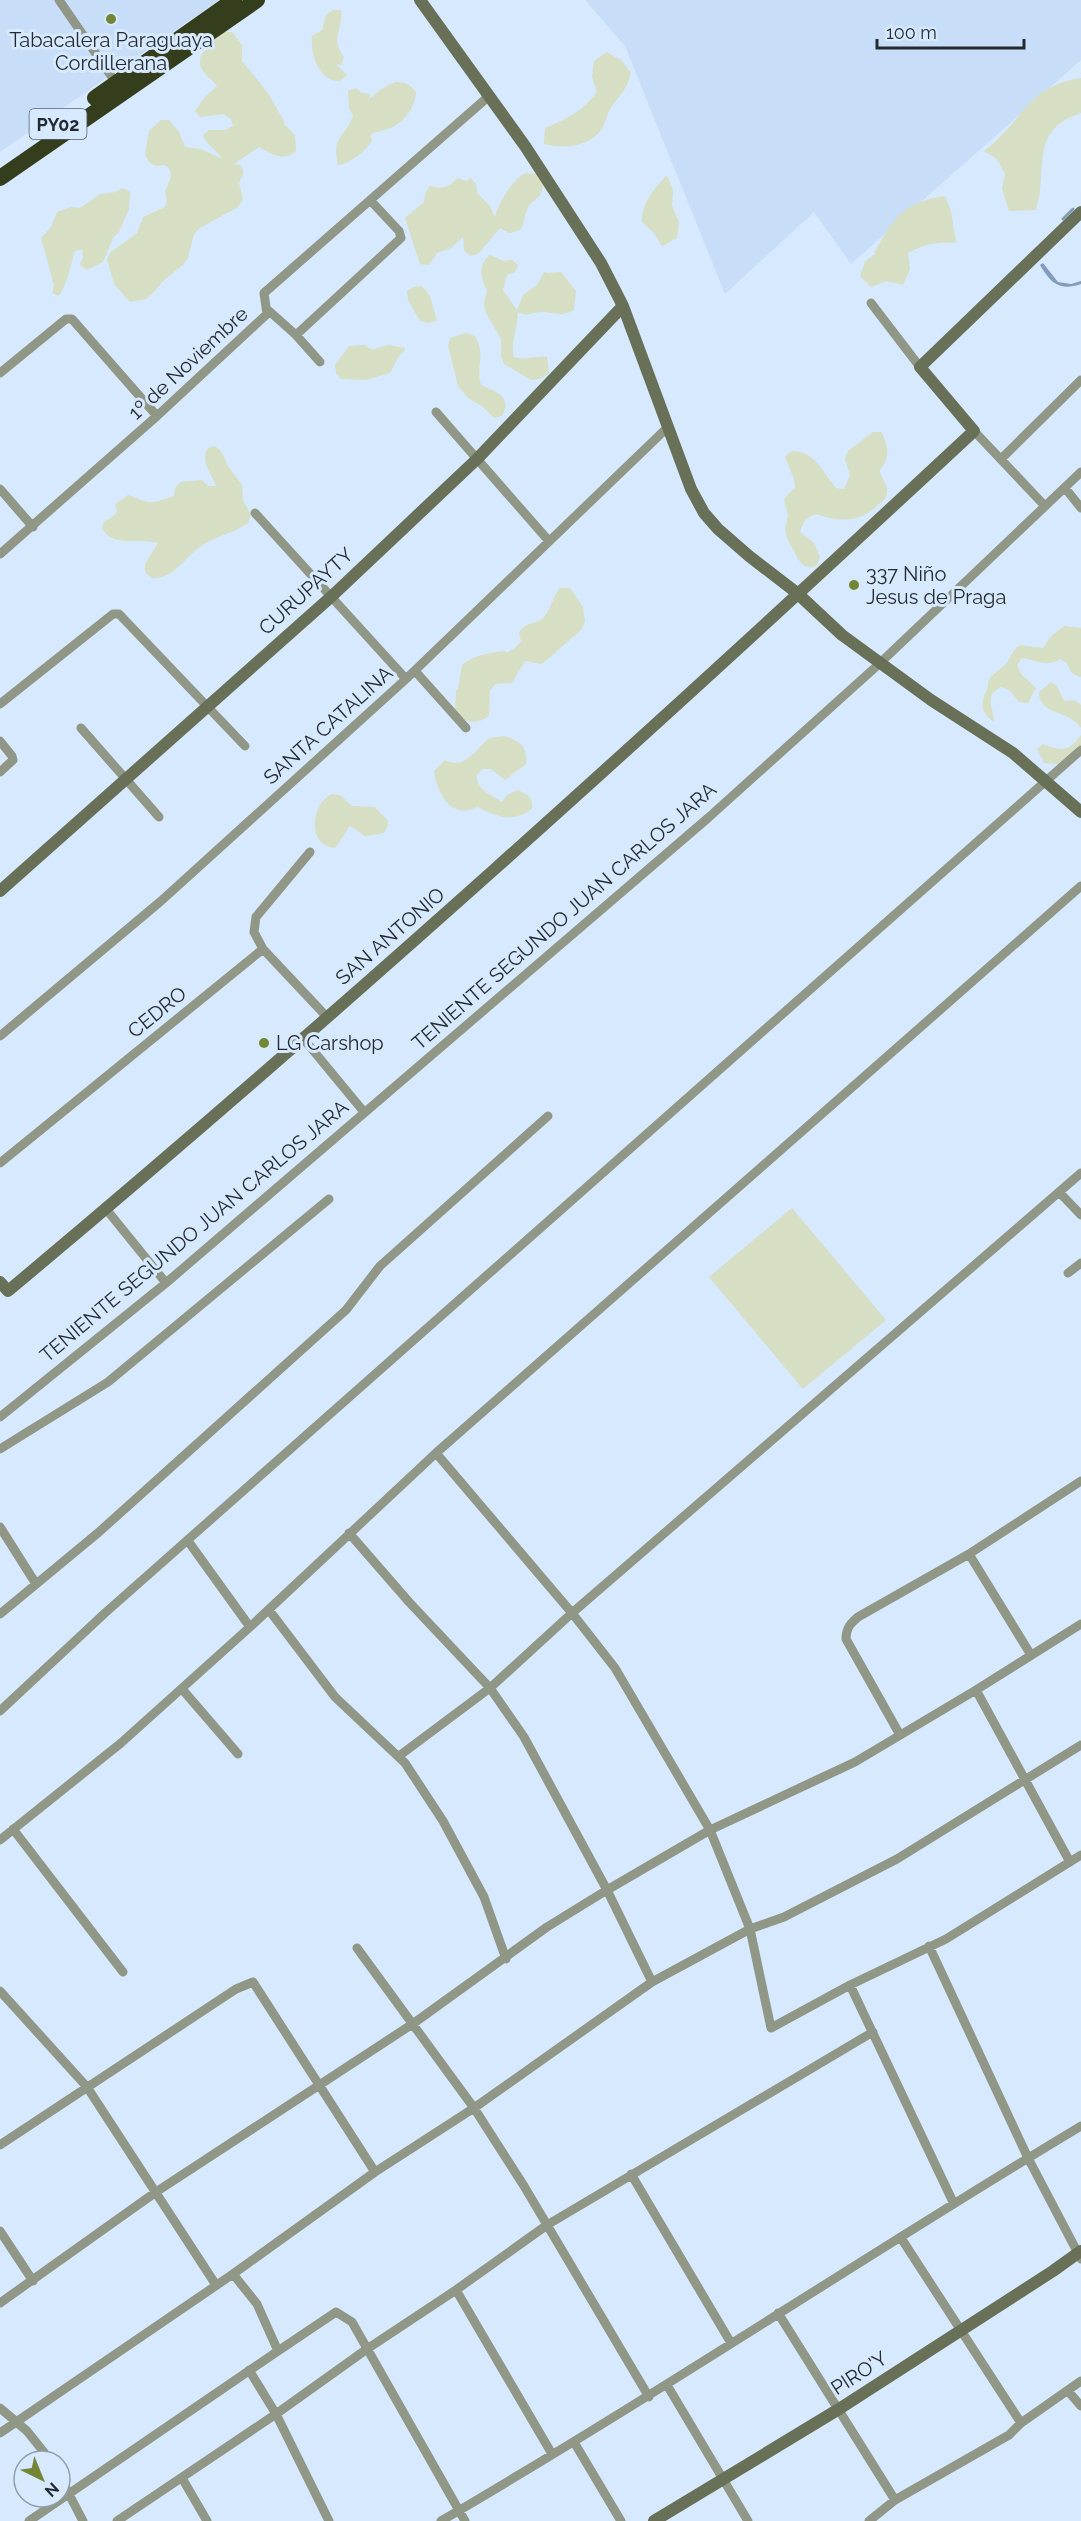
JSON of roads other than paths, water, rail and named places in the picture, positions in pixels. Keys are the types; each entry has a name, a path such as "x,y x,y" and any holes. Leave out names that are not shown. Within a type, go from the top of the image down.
{"highway":[{"name":"PY02","path":"0,164 234,0"},
{"name":"PY02","path":"0,178 257,0"}],"street":[{"path":"59,0 116,83"},
{"path":"420,0 489,96 601,263 623,306 691,489 704,513 749,556 797,593 842,635 879,664 1013,753 1081,812"},
{"name":"1º de Noviembre","path":"0,555 158,416 267,314 264,293 489,96"},
{"path":"296,335 401,238 399,231 370,200"},
{"path":"920,367 1081,212"},
{"path":"871,303 920,367 974,431 1044,505"},
{"name":"CURUPAYTY","path":"0,891 332,596 477,459 623,306"},
{"path":"268,310 296,335 320,362"},
{"path":"0,374 66,319 72,319 158,416"},
{"path":"1001,459 1081,380"},
{"path":"436,412 548,540"},
{"name":"SANTA CATALINA","path":"0,1036 161,901 415,671 548,540 668,427"},
{"name":"SAN ANTONIO","path":"3,1290 106,1209 507,859 974,431"},
{"name":"TENIENTE SEGUNDO JUAN CARLOS JARA","path":"0,1417 166,1283 708,818 879,664 1081,472"},
{"path":"1065,488 1081,508"},
{"path":"0,489 33,527"},
{"path":"255,513 406,679"},
{"path":"0,704 114,614 119,614 245,746"},
{"path":"415,671 466,728"},
{"path":"81,728 159,817"},
{"path":"0,741 13,760 0,772"},
{"path":"0,1711 105,1613 1081,750"},
{"path":"310,852 264,905 256,917 254,932 263,949 327,1017"},
{"path":"0,1839 121,1743 269,1610 436,1453 1081,886"},
{"name":"CEDRO","path":"0,1163 263,949"},
{"path":"302,1037 364,1112"},
{"path":"0,1614 99,1532 345,1310 380,1266 548,1116"},
{"path":"399,1756 490,1688 572,1613 1081,1173"},
{"path":"1059,1192 1081,1215"},
{"path":"0,1449 108,1382 329,1199"},
{"path":"106,1209 166,1283"},
{"path":"1068,1273 1081,1263"},
{"path":"436,1453 572,1613 615,1668 710,1830 750,1929 771,2028 850,1985 946,1939 1081,1855"},
{"path":"900,1735 846,1640 846,1632 850,1623 969,1554 1081,1481"},
{"path":"0,1527 36,1584"},
{"path":"349,1533 409,1602 490,1688 524,1737 607,1890 652,1982"},
{"path":"188,1541 250,1627"},
{"path":"969,1554 1031,1655"},
{"path":"269,1610 335,1697 399,1756 443,1821 484,1897 506,1959"},
{"path":"0,2303 156,2192 414,2023 548,1928 607,1890 710,1830 855,1762 1081,1624"},
{"path":"182,1689 238,1754"},
{"path":"976,1690 1070,1862"},
{"path":"0,2433 233,2274 375,2172 474,2108 652,1982 750,1929 784,1917 897,1859 1081,1745"},
{"path":"14,1829 123,1972"},
{"path":"929,1946 1028,2158 1080,2254"},
{"path":"357,1947 474,2108 547,2225 649,2397"},
{"path":"0,2145 236,1989 253,1982 375,2172"},
{"path":"850,1985 954,2204"},
{"path":"0,1992 87,2087 216,2285"},
{"path":"117,2521 276,2414 547,2225 873,2032"},
{"path":"441,2521 649,2397 778,2313 1081,2126"},
{"path":"631,2174 731,2343"},
{"path":"0,2231 33,2281"},
{"path":"901,2238 1020,2423"},
{"name":"PIRO'Y","path":"654,2521 839,2409 1080,2254"},
{"path":"233,2274 257,2304 278,2351"},
{"path":"456,2290 552,2454"},
{"path":"72,2493 336,2312 352,2322 465,2521"},
{"path":"778,2313 895,2500"},
{"path":"249,2370 276,2414 329,2521"},
{"path":"869,2521 895,2500 1009,2435 1020,2423 1081,2381"},
{"path":"667,2385 748,2521"},
{"path":"1068,2391 1081,2406"},
{"path":"0,2408 27,2431 41,2449"},
{"path":"574,2442 621,2521"},
{"path":"182,2478 207,2521"},
{"path":"72,2498 83,2521"},
{"path":"29,2521 47,2509"}],"waterway":[{"path":"1063,219 1073,209"}],"place":[{"name":"Tabacalera Paraguaya Cordillerana","path":"111,19"},
{"name":"337 Niño Jesus de Praga","path":"854,585"},
{"name":"LG Carshop","path":"264,1043"}]}
